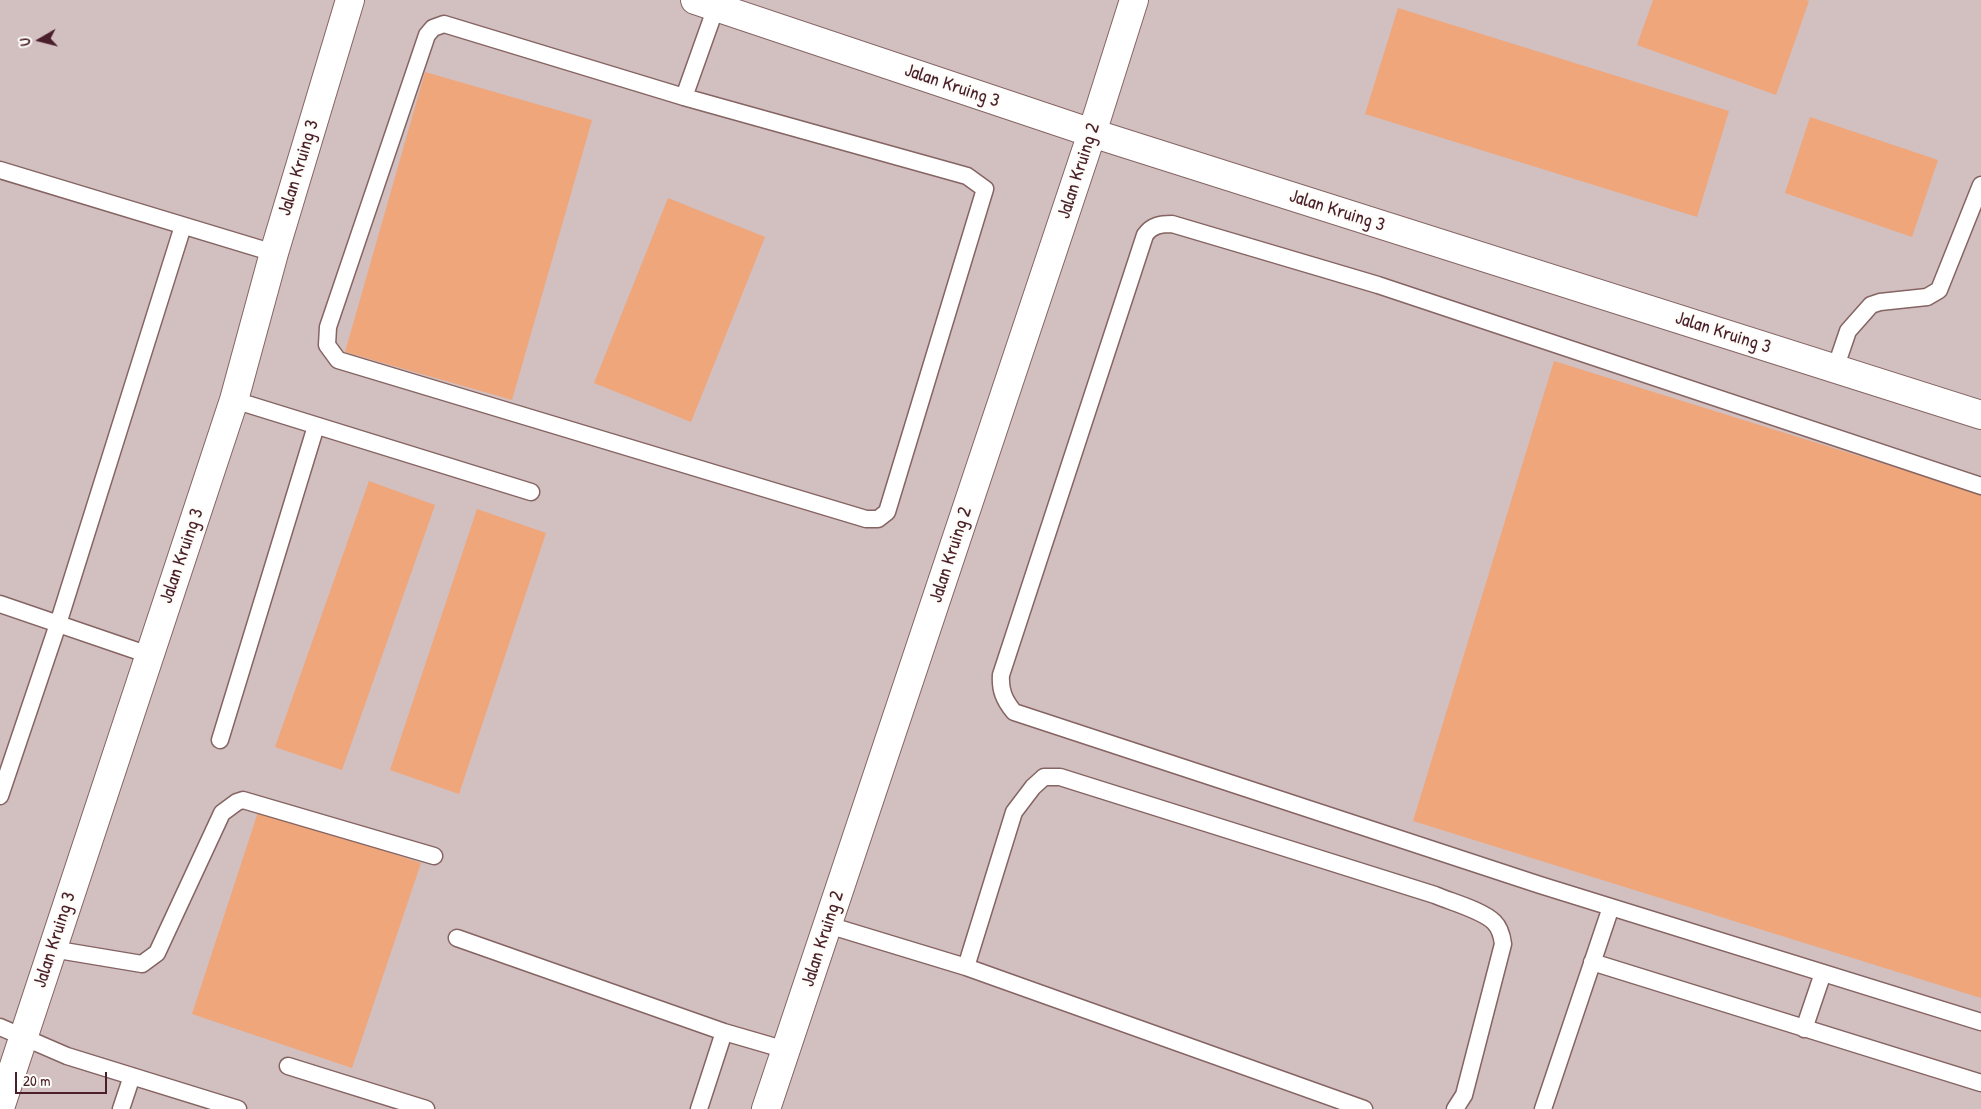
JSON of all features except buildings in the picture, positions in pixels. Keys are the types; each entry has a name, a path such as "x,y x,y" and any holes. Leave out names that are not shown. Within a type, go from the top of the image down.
{"street":[{"name":"Jalan Kruing 3","path":"1,1098 11,1033 52,949 234,400 274,253 350,0"},
{"name":"Jalan Kruing 2","path":"766,1109 1092,133 1134,0"},
{"name":"Jalan Kruing 3","path":"706,3 1092,133 1981,415"}],"lane":[{"path":"684,97 706,3"},
{"path":"444,24 684,97 967,176 985,189 887,512 878,519 866,519 338,360 327,345 328,327 427,35 433,28 444,24"},
{"path":"0,170 274,253"},
{"path":"1835,369 1848,332 1871,306 1880,302 1927,297 1939,290 1981,185"},
{"path":"1981,486 1378,285 1172,224 1157,226 1149,230 1145,235 1001,675 1002,695 1014,712 1611,907 1981,1022"},
{"path":"0,796 58,624 183,226"},
{"path":"234,400 531,492"},
{"path":"220,740 316,426"},
{"path":"0,604 149,655"},
{"path":"966,967 1014,812 1033,787 1044,777 1060,777 1435,895 1483,915 1494,922 1500,932 1503,944 1464,1095 1455,1109"},
{"path":"52,949 142,964 148,961 157,953 222,813 243,800 434,856"},
{"path":"1543,1109 1611,907"},
{"path":"828,925 966,967 1364,1109"},
{"path":"457,938 724,1032 786,1050"},
{"path":"1592,962 1981,1083"},
{"path":"1804,1029 1823,973"},
{"path":"699,1109 724,1032"},
{"path":"11,1033 66,1056 238,1109"},
{"path":"288,1066 426,1109"},
{"path":"121,1109 132,1076"}],"shaded area":[{"path":"0,0 1981,0 1981,1109 0,1109"}]}
